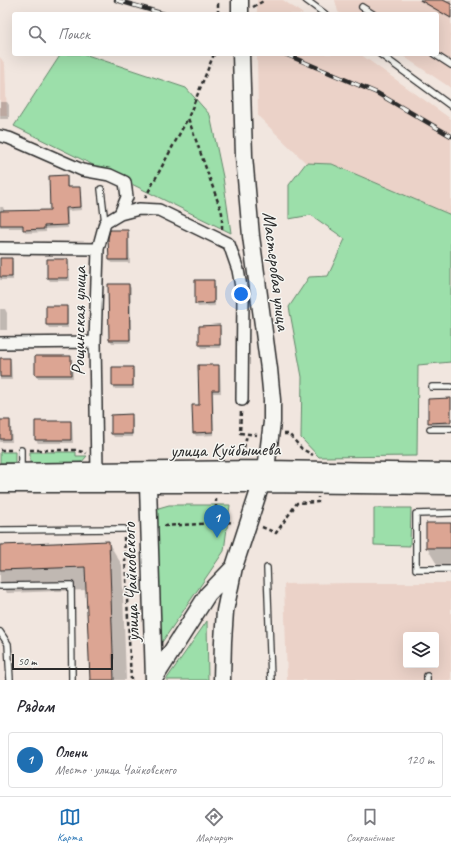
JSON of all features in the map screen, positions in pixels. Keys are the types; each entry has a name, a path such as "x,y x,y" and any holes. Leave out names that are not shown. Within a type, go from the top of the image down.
{"main road":[{"path":"240,0 240,12"},
{"name":"Мастеровая улица","path":"241,56 244,156 251,236 272,400 271,428 266,469"},
{"name":"улица Куйбышева","path":"0,472 266,469 451,472"},
{"name":"улица Чайковского","path":"222,680 222,641 225,611 234,567 266,469"},
{"name":"улица Куйбышева","path":"0,484 451,486"},
{"name":"улица Чайковского","path":"148,485 154,679"},
{"name":"улица Чайковского","path":"154,679 208,594 234,567"}],"street":[{"path":"0,136 10,138 82,170 110,175 126,182 127,197 120,214"},
{"path":"105,223 120,214 139,208 159,210 229,244 238,270 243,298 242,400"},
{"name":"Рощинская улица","path":"97,472 96,342 98,249 105,223"},
{"path":"0,248 98,249"},
{"path":"0,343 96,342"}],"lane":[{"path":"306,0 322,12"},
{"path":"362,7 370,12"},
{"path":"383,56 451,106"},
{"path":"437,56 451,65"},
{"path":"101,190 105,223"},
{"path":"432,387 451,387"},
{"path":"430,429 451,429"},
{"path":"21,450 21,472"},
{"path":"451,513 416,514 416,569 451,569"},
{"path":"0,530 124,529"},
{"path":"267,568 271,680"},
{"path":"0,586 71,585 72,680"},
{"path":"0,632 8,644 10,680"}],"path":[{"path":"218,0 218,12"},
{"path":"139,208 188,118 213,56"},
{"path":"188,118 222,213 222,241"},
{"path":"240,433 242,400"},
{"path":"124,529 131,680"}],"shaded area":[{"path":"257,0 283,0 300,12 257,12"},
{"path":"335,0 451,0 451,88 403,56 439,56 439,12 338,12"},
{"path":"257,56 363,56 451,119 451,215 332,164 306,163 258,116"},
{"path":"0,57 5,64 7,116 0,116"},
{"path":"451,583 451,680 287,680 284,584"}],"green space":[{"path":"60,56 90,56 186,88 210,115 223,177 231,233 14,126"},
{"path":"306,163 332,164 451,215 451,362 418,365 417,456 319,457 301,438 302,377 289,307 309,277 328,276 345,239 311,215 289,219 289,185"},
{"path":"0,452 15,452 15,463 0,463"},
{"path":"30,452 76,452 76,456 87,456 79,465 30,465"},
{"path":"169,505 230,505 224,551 156,651 155,509"},
{"path":"374,508 411,508 410,546 374,545"},
{"path":"207,621 208,680 166,680"}],"building":[{"path":"420,0 443,0 451,4 451,18"},
{"path":"67,175 67,187 80,187 81,207 66,208 67,225 44,226 44,229 23,230 23,225 0,225 0,211 50,210 49,176"},
{"path":"110,230 128,230 128,260 109,260 108,238"},
{"path":"0,258 12,258 12,277 0,277"},
{"path":"47,259 68,259 68,278 47,278"},
{"path":"195,280 214,280 214,303 195,304"},
{"path":"108,284 129,284 130,340 109,340"},
{"path":"46,306 67,306 67,325 46,325"},
{"path":"220,325 220,345 199,345 199,326"},
{"path":"35,356 71,356 71,375 35,375"},
{"path":"0,358 10,358 10,377 0,377"},
{"path":"198,365 219,365 219,390 212,390 213,432 193,433 192,405 199,405"},
{"path":"112,367 133,367 133,386 112,386"},
{"path":"451,398 451,422 428,423 428,399"},
{"path":"132,414 132,434 111,434 111,415"},
{"path":"0,420 10,420 10,439 0,439"},
{"path":"35,421 71,421 71,440 35,440"},
{"path":"426,523 451,523 451,548 426,548"},
{"path":"109,541 114,680 90,680 85,567 0,570 0,545"}],"railway":[{"path":"116,0 157,12"},
{"path":"290,56 377,93 451,136"}],"place":[{"name":"Олени","path":"217,538"}]}
